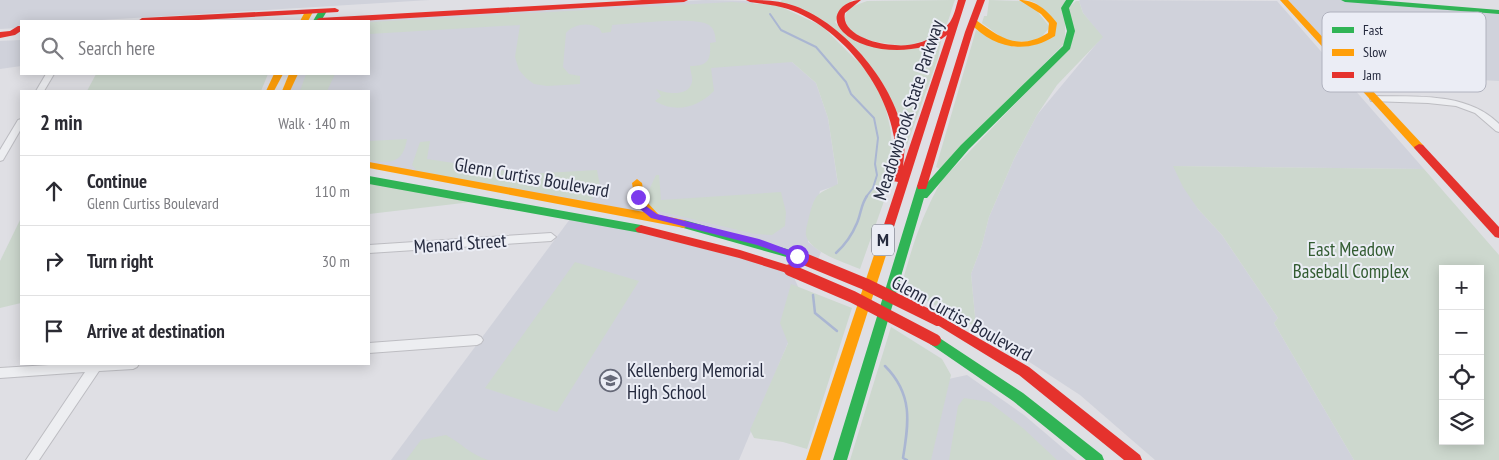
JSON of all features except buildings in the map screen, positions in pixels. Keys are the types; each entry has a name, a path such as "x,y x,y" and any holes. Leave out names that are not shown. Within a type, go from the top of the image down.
{"main road":[{"path":"320,18 504,0"},
{"path":"175,20 307,16 320,18 684,0"},
{"path":"750,0 780,4 816,19 828,28 870,72 888,100 899,138 898,196"},
{"path":"857,0 843,10 840,18 843,26 853,36 874,45 899,48 921,45 939,37 956,22"},
{"name":"Meadowbrook State Parkway","path":"813,460 962,0"},
{"name":"Meadowbrook State Parkway","path":"840,460 981,0"},
{"path":"974,22 989,37 1003,43 1022,46 1038,44 1051,36 1054,26 1042,9 1023,0"},
{"path":"919,200 965,146 1067,47 1072,29 1064,9 1066,3 1070,0"},
{"path":"1284,0 1322,42"},
{"path":"1345,0 1499,12"},
{"path":"1449,0 1499,4"},
{"path":"0,30 20,28"},
{"path":"0,35 12,33 20,29"},
{"path":"0,41 20,40"},
{"path":"270,90 278,75"},
{"path":"286,90 293,75"},
{"path":"1368,92 1454,188 1499,234"},
{"name":"Glenn Curtiss Boulevard","path":"370,165 435,178 590,203 654,216 738,237 797,256 896,298 985,346 1062,400 1135,460"},
{"name":"Glenn Curtiss Boulevard","path":"370,180 615,223 699,244 790,270 853,297 935,340 1012,393 1097,460"},
{"path":"637,183 639,201 642,208 654,216"},
{"path":"1454,188 1499,243"},
{"path":"699,244 721,238 738,237"}],"street":[{"path":"41,90 49,75"},
{"path":"1374,99 1450,103 1465,106 1478,111 1499,129"},
{"path":"0,158 20,124"},
{"name":"Menard Street","path":"370,249 552,237"},
{"path":"370,348 477,340"},
{"path":"0,373 96,365"},
{"path":"32,460 96,365"}],"shaded area":[{"path":"0,0 430,0 101,20 20,20 19,28 0,29"},
{"path":"705,0 752,1 792,62 816,83 828,118 838,185 820,191 808,242 821,252 817,262 764,243 370,164 370,90 288,90 294,75 370,75 370,20 319,20"},
{"path":"1284,0 1340,0 1499,12 1499,81 1486,80 1486,12 1322,12 1322,41"},
{"path":"1079,1 1277,1 1322,52 1322,92 1357,92 1424,169 1174,166 1198,209 1222,235 1278,318 1274,323 1354,460 1155,460 1080,395 976,327 971,274 982,245 989,217 1014,159 1037,115 1102,37 1083,13"},
{"path":"20,40 20,66 0,69 0,41"},
{"name":"Kellenberg Memorial High School","path":"573,215 791,271 805,302 739,460 391,460"},
{"path":"967,375 1024,415 1077,460 916,460 930,383"}],"green space":[{"path":"782,0 852,0 835,22 844,32 873,46 941,41 938,58 907,145 901,126 839,34 780,2"},
{"path":"955,0 944,29 932,38 921,42 895,44 869,40 849,30 844,20 848,8 867,1"},
{"path":"989,0 1020,1 1032,5 1050,27 1038,41 1008,42 982,23 984,16 987,16"},
{"path":"1028,0 1065,0 1065,43 940,169 936,167 976,30 1014,47 1055,35 1036,3"},
{"path":"1076,1 1079,1 1083,13 1103,37 1057,85 1037,115 1014,159 989,217 982,245 971,274 976,327 901,287 909,259 923,219 942,180 1071,46 1067,9"},
{"path":"732,2 777,5 822,26 861,65 884,100 891,132 892,161 889,187 860,269 821,252 814,247 806,235 806,228 815,199 821,193 838,184 828,118 816,83 792,62 711,68 714,91 694,105 679,108 663,105 655,101 661,96 656,89 677,93 690,87 692,80 690,66 705,63 710,54 710,43 716,42 712,28 702,22 648,22 612,25 611,32 602,33 595,26 577,26 566,33 563,67 569,74 580,76 580,84 547,86 534,84 519,70 515,57 520,25 370,34 370,22"},
{"path":"95,75 268,75 261,90 88,90"},
{"path":"306,75 335,75 327,90 300,90"},
{"path":"407,139 399,157 395,160 384,162 370,160 370,141"},
{"path":"430,141 427,159 527,174 597,170 601,191 589,201 417,171 412,165 420,142"},
{"name":"East Meadow Baseball Complex","path":"1173,166 1424,169 1499,255 1499,460 1354,460 1274,323 1278,318 1222,235 1198,209 1183,187"},
{"path":"656,175 659,175 661,200 781,192 786,212 785,226 772,235 755,234 650,209 649,190"},
{"path":"370,181 480,201 370,214"},
{"path":"20,220 20,303 0,308 0,261"},
{"path":"575,262 639,281 557,412 485,388"},
{"path":"791,284 852,308 807,449 783,442 754,438 750,430 788,343 780,323"},
{"path":"891,327 942,359 951,375 931,460 850,460"},
{"path":"964,398 989,402 1024,429 1057,460 949,460 958,406"},
{"path":"446,435 476,455 488,460 406,460 421,440"}],"waterway":[{"path":"770,14 781,30 816,47 846,82 851,94 874,118 878,138 875,164 877,175 873,188 866,197"},
{"path":"836,253 846,243 853,231 867,196"},
{"path":"813,295 815,313 837,331"},
{"path":"885,366 894,377 905,398 907,432 903,458 907,460"}],"traffic: fast":[{"path":"923,195 965,147 1067,47 1071,31 1065,8 1070,0"},
{"path":"1345,0 1499,12"},
{"path":"318,20 323,11"},
{"path":"370,180 641,229"},
{"path":"840,460 922,186"},
{"path":"684,224 797,256"},
{"path":"935,340 1018,397 1097,460"}],"traffic: slow":[{"path":"973,22 992,35 1011,44 1021,45 1042,41 1052,34 1053,23 1044,12 1023,0"},
{"path":"1284,0 1322,41"},
{"path":"305,20 309,12"},
{"path":"270,90 278,75"},
{"path":"286,90 293,75"},
{"path":"1368,92 1419,147"},
{"path":"370,165 684,224"},
{"path":"637,183 640,201 653,215"},
{"path":"813,460 882,249"}],"traffic: jam":[{"path":"336,20 684,0"},
{"path":"750,0 786,6 816,19 849,46 863,62 876,80 894,118 900,142 897,179"},
{"path":"857,0 843,11 840,16 841,23 852,35 870,43 888,47 908,47 932,41 956,21"},
{"path":"882,249 962,0"},
{"path":"922,186 969,32 981,0"},
{"path":"160,20 335,10"},
{"path":"0,35 12,33 20,29"},
{"path":"1419,147 1499,234"},
{"path":"641,229 740,254 790,270"},
{"path":"797,256 865,284 938,320"},
{"path":"790,270 853,297 935,340"},
{"path":"938,320 1024,371 1135,460"}],"place":[{"name":"Kellenberg Memorial High School","path":"611,381"}],"route":[{"path":"638,197 642,208 654,216 759,242 797,256"}]}
